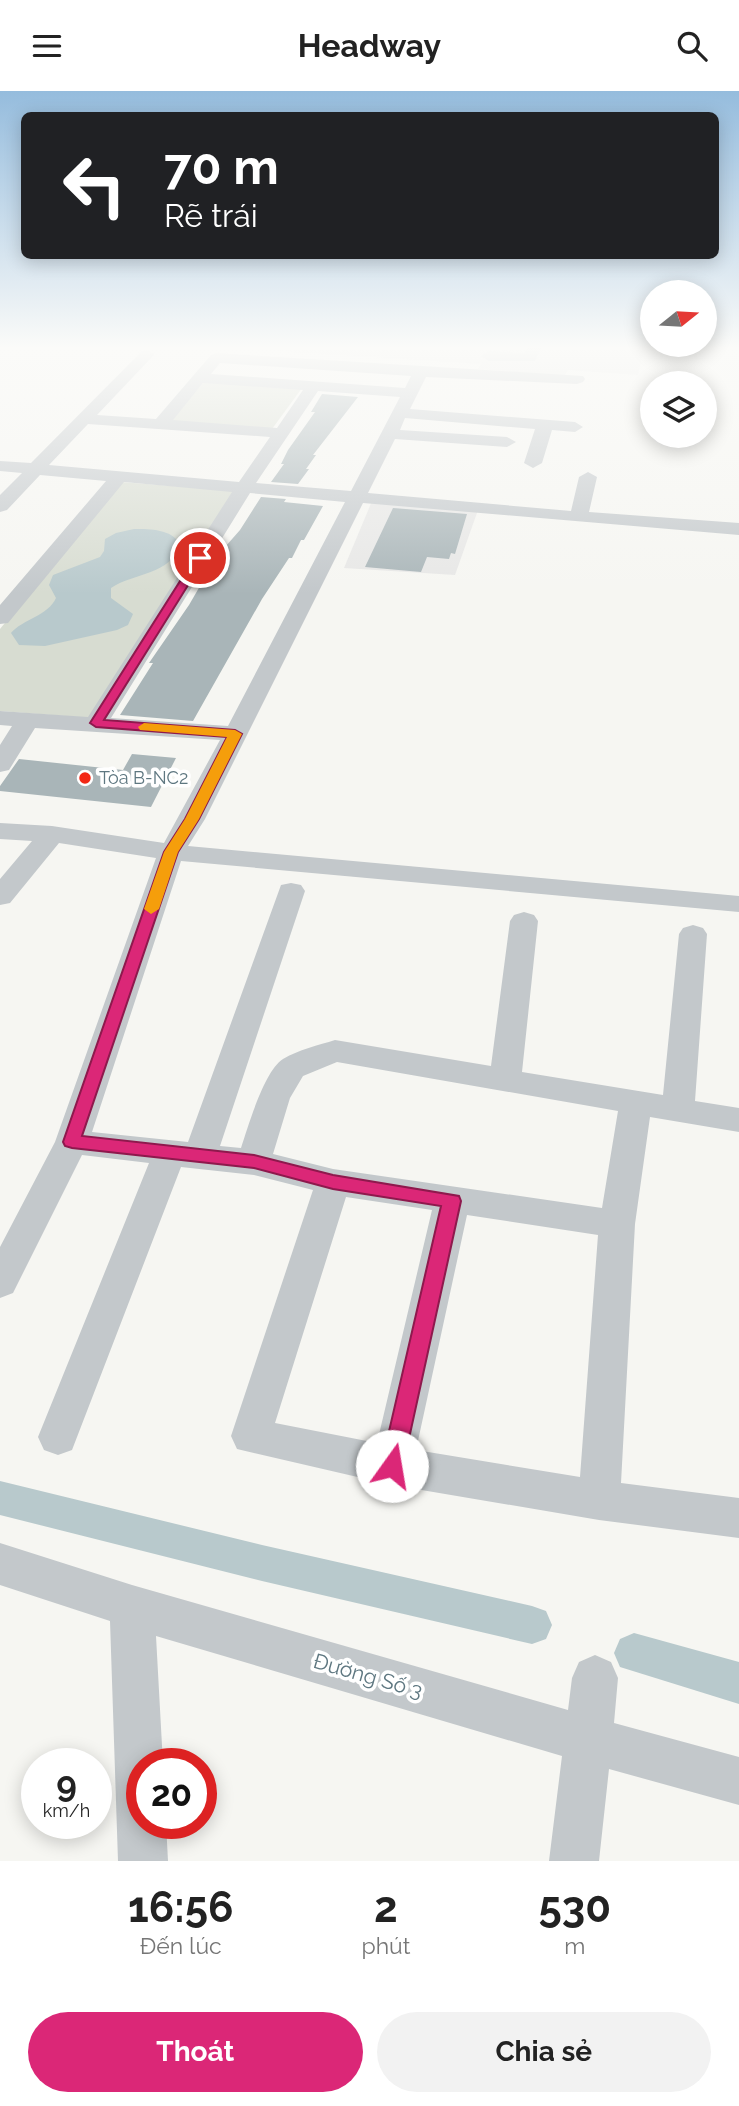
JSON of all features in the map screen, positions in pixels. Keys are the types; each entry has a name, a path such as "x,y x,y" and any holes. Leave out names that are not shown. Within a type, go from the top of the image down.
{"street":[{"path":"0,506 75,429"},
{"path":"214,429 280,433"},
{"path":"96,723 283,429"},
{"path":"0,1283 72,1142 171,852 192,819 392,429"},
{"path":"533,463 544,429"},
{"path":"389,434 539,444"},
{"path":"0,466 739,529"},
{"path":"0,618 119,477"},
{"path":"579,517 588,477"},
{"path":"0,718 235,734"},
{"path":"0,765 28,720"},
{"path":"0,831 52,834 171,852 739,904"},
{"path":"0,897 52,834"},
{"path":"58,1437 185,1153 291,891"},
{"path":"505,1080 524,921"},
{"path":"678,1108 693,934"},
{"path":"254,1161 274,1098 292,1068 335,1051 636,1104 678,1108 739,1121"},
{"path":"599,1501 617,1224 636,1104"},
{"path":"72,1142 254,1161 333,1182 617,1224"},
{"path":"333,1182 251,1436 392,1466 599,1501 739,1518"},
{"path":"392,1466 452,1201"},
{"name":"Đường Số 3","path":"0,1564 132,1607 739,1781"},
{"path":"132,1607 143,1861"},
{"path":"574,1861 594,1678"}],"shaded area":[{"path":"121,482 237,491 91,718 0,711 0,629"},
{"path":"372,501 478,510 455,575 344,568"},
{"path":"134,529 166,533 180,544 175,554 160,568 111,588 111,598 133,614 128,625 117,630 45,646 19,645 11,633 47,609 56,598 49,585 53,575 100,557 104,551 105,539"}],"building":[{"path":"303,429 333,429 313,455 316,455 298,484 271,482 284,464 281,464"},
{"path":"261,497 323,506 304,540 301,540 292,558 289,558 262,599 193,721 120,715 153,663 149,663 189,605 218,555 240,530"},
{"path":"393,508 467,514 455,554 451,553 449,559 427,557 421,572 365,567"},
{"name":"Tòa B-NC2","path":"132,754 176,758 151,807 0,791 0,786 19,759 123,770"}],"waterway":[{"path":"0,1498 262,1563 532,1625"},
{"path":"634,1653 739,1683"}],"slow traffic":[{"path":"144,727 235,734 192,819 171,852 151,909"}],"place":[{"name":"Tòa B-NC2","path":"85,778"}],"route":[{"path":"200,558 96,723 235,734 192,819 171,852 72,1142 254,1161 333,1182 452,1201 392,1466"}]}
